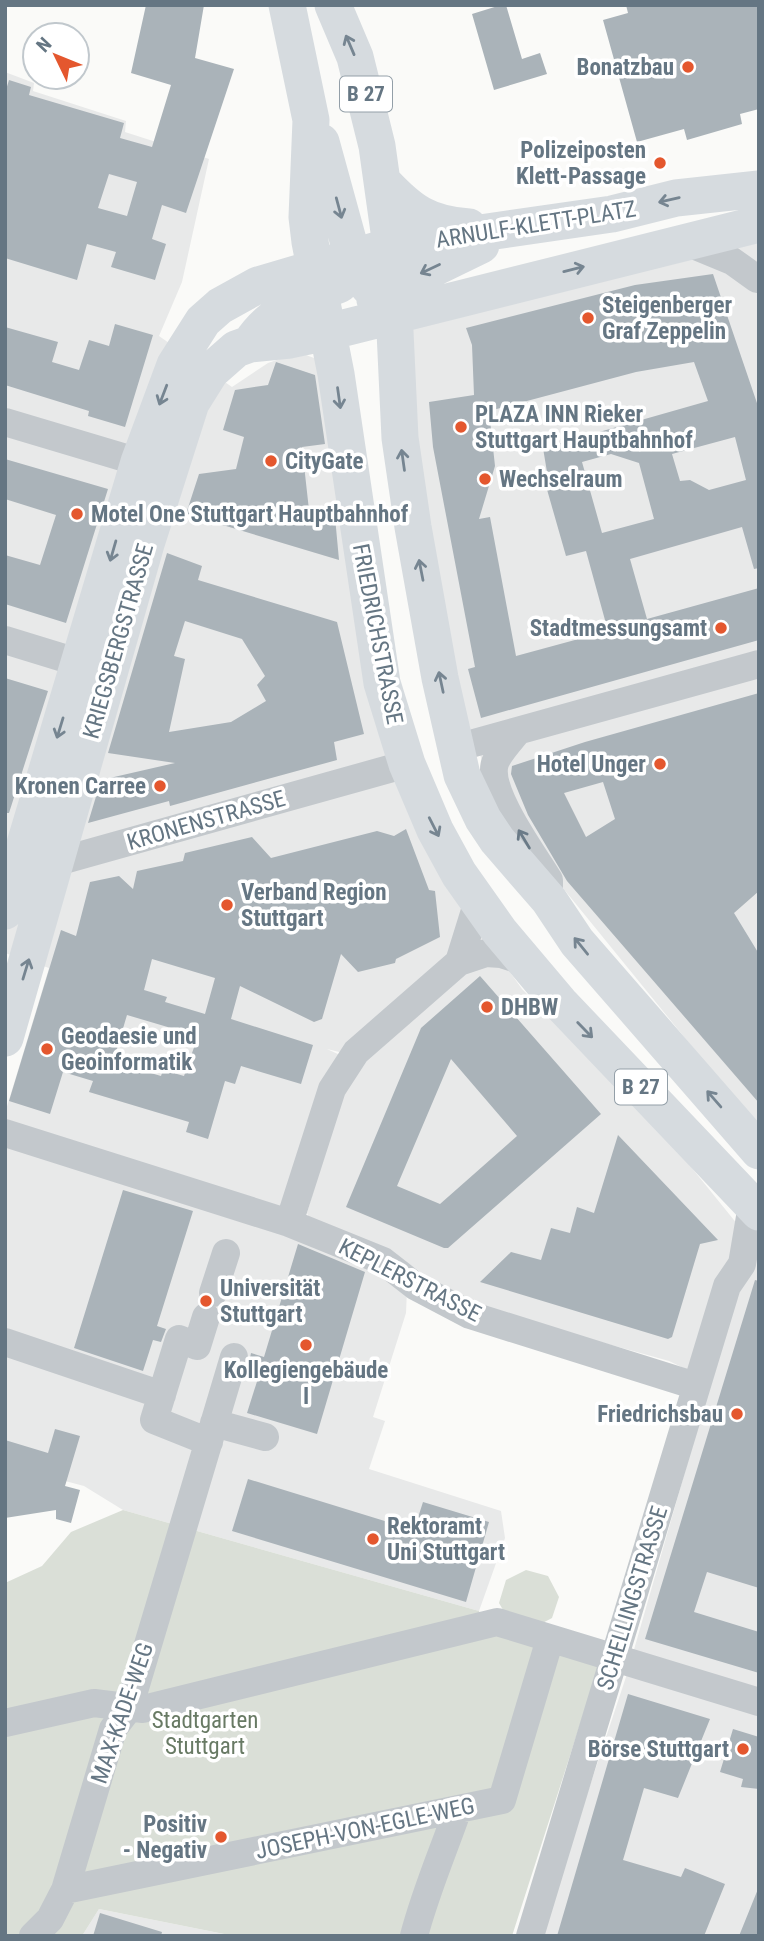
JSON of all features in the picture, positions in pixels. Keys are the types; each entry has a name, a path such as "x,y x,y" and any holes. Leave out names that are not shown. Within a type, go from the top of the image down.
{"main road":[{"name":"B 27","path":"287,5 311,120 307,217 358,287 396,381 412,527 462,775 483,820 577,942 759,1150"},
{"name":"B 27","path":"333,5 355,57 367,97 383,182 391,246"},
{"path":"311,120 323,148 358,287"},
{"path":"383,182 411,209 431,221 505,234"},
{"name":"ARNULF-KLETT-PLATZ","path":"328,332 358,287 391,246 505,234 612,214 676,198 759,189"},
{"path":"238,294 288,245 307,217"},
{"name":"ARNULF-KLETT-PLATZ","path":"358,287 453,300 759,223"},
{"path":"250,344 262,326 277,314 505,234"},
{"path":"505,234 493,266 508,286"},
{"name":"KRIEGSBERGSTRASSE","path":"5,911 11,870 80,663 139,462 182,350 203,321 238,294 358,287"},
{"name":"FRIEDRICHSTRASSE","path":"358,287 328,332 374,632 390,715 435,830 478,901 523,961 756,1208"},
{"path":"396,381 425,333 453,300"},
{"name":"KRIEGSBERGSTRASSE","path":"5,1038 146,544 191,403 201,383 216,365 236,349 250,344 290,341 328,332"},
{"path":"390,715 456,748"},
{"path":"478,901 501,881 539,890"}],"street":[{"path":"686,242 733,261 758,278"},
{"path":"5,422 139,462"},
{"path":"5,640 80,663"},
{"path":"456,748 759,664"},
{"path":"518,732 495,762 494,781 508,812 549,880 539,890"},
{"name":"KRONENSTRASSE","path":"11,870 55,864 407,764"},
{"path":"459,962 474,922 478,901"},
{"path":"289,1223 338,1075 356,1052 459,962 486,953 523,961"},
{"name":"KEPLERSTRASSE","path":"5,1133 289,1223 376,1257 415,1286 470,1315 696,1386"},
{"name":"SCHELLINGSTRASSE","path":"530,1936 727,1286 751,1263 756,1208"},
{"path":"226,1253 210,1305 180,1340 154,1420 212,1433 265,1437"},
{"name":"MAX-KADE-WEG","path":"33,1936 50,1919 65,1890 113,1729 129,1708 212,1433 242,1359 180,1340"},
{"path":"5,1342 162,1395"},
{"path":"5,1723 94,1703 143,1709 250,1685 497,1622 759,1702"},
{"name":"JOSEPH-VON-EGLE-WEG","path":"65,1890 502,1800 550,1639"},
{"path":"414,1936 425,1895 433,1884 458,1809"}],"shaded area":[{"path":"5,72 21,78 21,91 33,91 126,121 125,132 209,159 182,282 159,336 232,387 268,363 286,357 306,355 314,358 323,370 333,455 456,897 522,989 653,1120 759,1251 759,1936 540,1936 627,1674 711,1381 669,1361 471,1306 391,1252 309,1218 307,1213 344,1084 364,1058 327,1049 340,1055 275,1232 370,1261 407,1289 406,1313 373,1417 385,1421 369,1469 501,1511 505,1538 479,1611 123,1510 84,1486 5,1465 5,1113 49,968 5,953"},
{"path":"759,239 759,1129 523,839 486,770 472,735 435,609 405,328"},
{"path":"99,1909 234,1936 82,1936"}],"green space":[{"name":"Stadtgarten Stuttgart","path":"123,1510 479,1611 480,1618 510,1622 499,1603 506,1580 526,1570 548,1576 559,1597 552,1618 533,1628 603,1653 512,1936 234,1936 99,1909 82,1936 5,1936 5,1583 42,1566 71,1532"}],"building":[{"path":"146,5 204,5 195,58 234,69 186,213 162,205 152,239 166,244 155,280 111,267 116,252 87,244 77,280 5,258 5,93 9,80 21,84 21,91 30,91 29,95 124,123 120,138 152,147 171,85 131,73","holes":["109,174 137,182 127,216 98,208"]},
{"path":"506,5 522,59 540,53 547,74 494,90 472,14"},
{"name":"Bonatzbau","path":"626,5 759,5 759,109 740,114 742,124 687,140 684,129 637,142 603,20 628,13"},
{"path":"713,274 759,409 759,568 754,569 742,527 630,559 647,619 759,588 759,640 481,718 468,669 475,667 433,447 429,402 474,395 472,345 466,328 635,285","holes":["694,362 708,401 543,448 548,478 544,479 566,556 586,551 608,631 516,656 490,517 479,519 495,466 489,411 636,372","735,437 746,480 709,490 690,480 680,481 672,454","611,454 639,463 654,519 602,533 582,462"]},
{"path":"115,324 153,335 125,427 88,416 89,411 5,385 5,327 58,342 52,362 79,370 89,340 109,346"},
{"name":"CityGate","path":"276,362 315,375 325,444 302,447 309,510 335,517 339,560 186,514 199,474 236,469 244,437 223,430 235,390 268,385"},
{"path":"5,459 108,489 66,623 5,604 5,555 40,565 56,515 5,499"},
{"path":"167,553 202,566 198,580 337,622 364,734 334,742 337,760 170,806 169,801 88,823 101,780 175,763 108,753","holes":["185,621 242,639 265,676 257,685 266,701 231,722 169,732 185,659 174,656"]},
{"path":"5,678 48,691 9,813 5,813"},
{"path":"759,693 759,891 734,913 759,954 759,1103 567,881 528,815 511,774 512,766 585,742","holes":["603,782 615,819 586,837 564,793"]},
{"path":"406,829 429,890 435,891 440,937 396,959 395,963 358,972 341,954 322,1019 314,1022 240,986 231,1019 313,1045 301,1084 241,1066 235,1084 225,1081 208,1139 186,1132 189,1122 89,1092 93,1081 63,1072 50,1114 9,1101 61,930 76,936 90,882 119,876 133,889 137,871 183,861 185,853 252,837 271,858 377,831 394,836","holes":["152,959 215,978 205,1014 165,1002 167,997 144,990","127,1015 198,1036 184,1076 163,1070 161,1076 113,1062"]},
{"path":"480,976 601,1114 448,1248 346,1207 421,1028","holes":["451,1059 517,1136 440,1204 397,1186"]},
{"path":"618,1135 718,1240 700,1244 672,1337 668,1339 480,1282 511,1252 541,1260 551,1228 570,1233 577,1207 594,1213"},
{"path":"123,1190 193,1211 157,1326 166,1329 161,1342 153,1340 143,1371 74,1348"},
{"name":"Kollegiengebäude I","path":"298,1244 365,1272 317,1434 247,1413 260,1372 248,1368 251,1353 264,1357"},
{"name":"Friedrichsbau","path":"755,1280 759,1281 759,1588 707,1572 694,1612 759,1632 759,1673 645,1639"},
{"path":"55,1429 80,1436 65,1486 80,1490 71,1523 56,1519 56,1510 5,1518 5,1440 48,1453"},
{"name":"Rektoramt Uni Stuttgart","path":"248,1479 414,1530 423,1502 489,1522 466,1602 232,1531"},
{"path":"628,1694 710,1719 678,1798 644,1788 623,1860 681,1877 685,1868 725,1884 704,1936 557,1936"},
{"name":"Börse Stuttgart","path":"733,1729 759,1737 759,1789 741,1787 743,1779 720,1772"},
{"path":"758,1889 759,1936 739,1936"},
{"path":"100,1913 162,1932 161,1936 93,1936"}],"place":[{"name":"Bonatzbau","path":"688,67"},
{"name":"Polizeiposten Klett-Passage","path":"660,163"},
{"name":"Steigenberger Graf Zeppelin","path":"588,318"},
{"name":"PLAZA INN Rieker Stuttgart Hauptbahnhof","path":"461,427"},
{"name":"CityGate","path":"271,461"},
{"name":"Wechselraum","path":"485,479"},
{"name":"Motel One Stuttgart Hauptbahnhof","path":"77,514"},
{"name":"Stadtmessungsamt","path":"721,628"},
{"name":"Hotel Unger","path":"660,764"},
{"name":"Kronen Carree","path":"160,786"},
{"name":"Verband Region Stuttgart","path":"227,905"},
{"name":"DHBW","path":"487,1007"},
{"name":"Geodaesie und Geoinformatik","path":"47,1049"},
{"name":"Universität Stuttgart","path":"206,1301"},
{"name":"Kollegiengebäude I","path":"306,1345"},
{"name":"Friedrichsbau","path":"737,1414"},
{"name":"Rektoramt Uni Stuttgart","path":"373,1539"},
{"name":"Börse Stuttgart","path":"743,1749"},
{"name":"Positiv - Negativ","path":"221,1837"}]}
